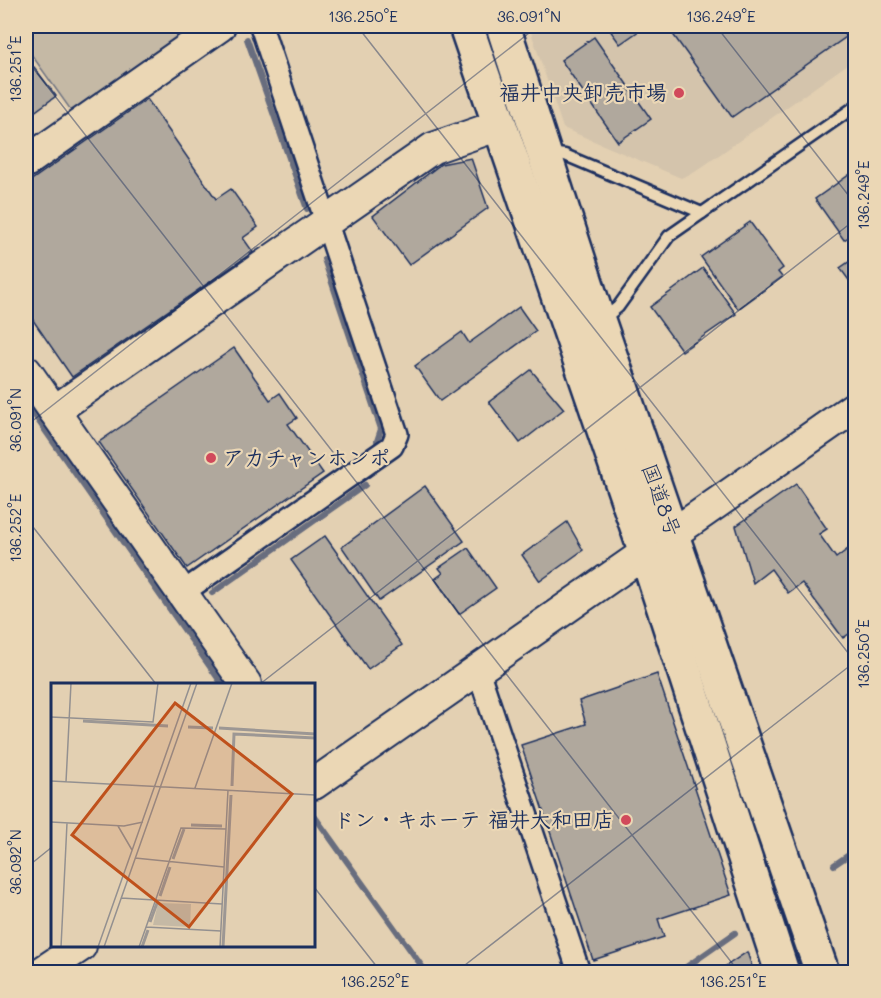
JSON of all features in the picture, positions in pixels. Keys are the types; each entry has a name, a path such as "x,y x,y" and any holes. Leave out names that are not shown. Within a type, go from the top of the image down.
{"highway":[{"name":"国道8号","path":"466,26 646,553 782,972"},
{"name":"国道8号","path":"503,26 599,323 674,533 822,972"}],"street":[{"path":"26,162 220,26"},
{"path":"182,593 392,446 397,434 261,26"},
{"path":"54,411 433,148 500,125"},
{"path":"26,371 245,683"},
{"path":"315,782 855,406"},
{"path":"478,670 579,972"},
{"path":"42,972 78,947"}],"lane":[{"path":"599,323 618,307 669,236 855,106"},
{"path":"545,152 566,155 702,213"}],"shaded area":[{"path":"26,26 196,26 73,113 26,47"},
{"name":"福井中央卸売市場","path":"529,26 855,26 855,59 695,172 681,178 563,128"}],"building":[{"path":"607,26 646,26 620,44"},
{"path":"667,26 838,26 846,37 732,117"},
{"path":"594,37 651,119 618,142 561,60"},
{"path":"34,67 56,96 26,118 26,74"},
{"path":"147,99 216,199 231,189 258,227 243,238 253,252 72,377 26,310 26,184"},
{"path":"471,158 488,208 409,265 373,216 441,164"},
{"path":"856,170 856,232 844,240 815,199"},
{"path":"750,222 783,268 778,272 782,277 738,309 701,257"},
{"path":"856,257 856,290 840,268"},
{"path":"703,268 736,314 682,351 650,307"},
{"path":"519,307 536,331 440,401 415,366 462,332 469,343"},
{"name":"アカチャンホンポ","path":"234,348 270,400 280,393 297,418 288,424 323,473 187,568 99,442"},
{"path":"531,370 564,409 520,443 489,402"},
{"path":"796,484 827,529 819,534 836,558 856,543 856,629 843,638 802,583 788,593 771,569 753,583 736,526"},
{"path":"425,486 464,541 379,601 342,547"},
{"path":"567,522 583,550 540,581 522,555"},
{"path":"325,536 402,645 368,669 291,560"},
{"path":"468,548 496,588 459,614 435,579 443,573 439,568"},
{"name":"ドン・キホーテ 福井大和田店","path":"657,674 731,895 658,919 664,937 593,960 521,745 586,724 579,701"},
{"path":"747,952 754,972 717,972"}],"waterway":[{"path":"247,39 307,209"},
{"path":"324,259 381,429 377,441"},
{"path":"26,403 221,683"},
{"path":"212,593 365,485"},
{"path":"315,817 426,972"},
{"path":"834,865 856,850"},
{"path":"679,972 735,933"}],"place":[{"name":"福井中央卸売市場","path":"679,93"},
{"name":"アカチャンホンポ","path":"211,458"},
{"name":"ドン・キホーテ 福井大和田店","path":"626,820"}]}
